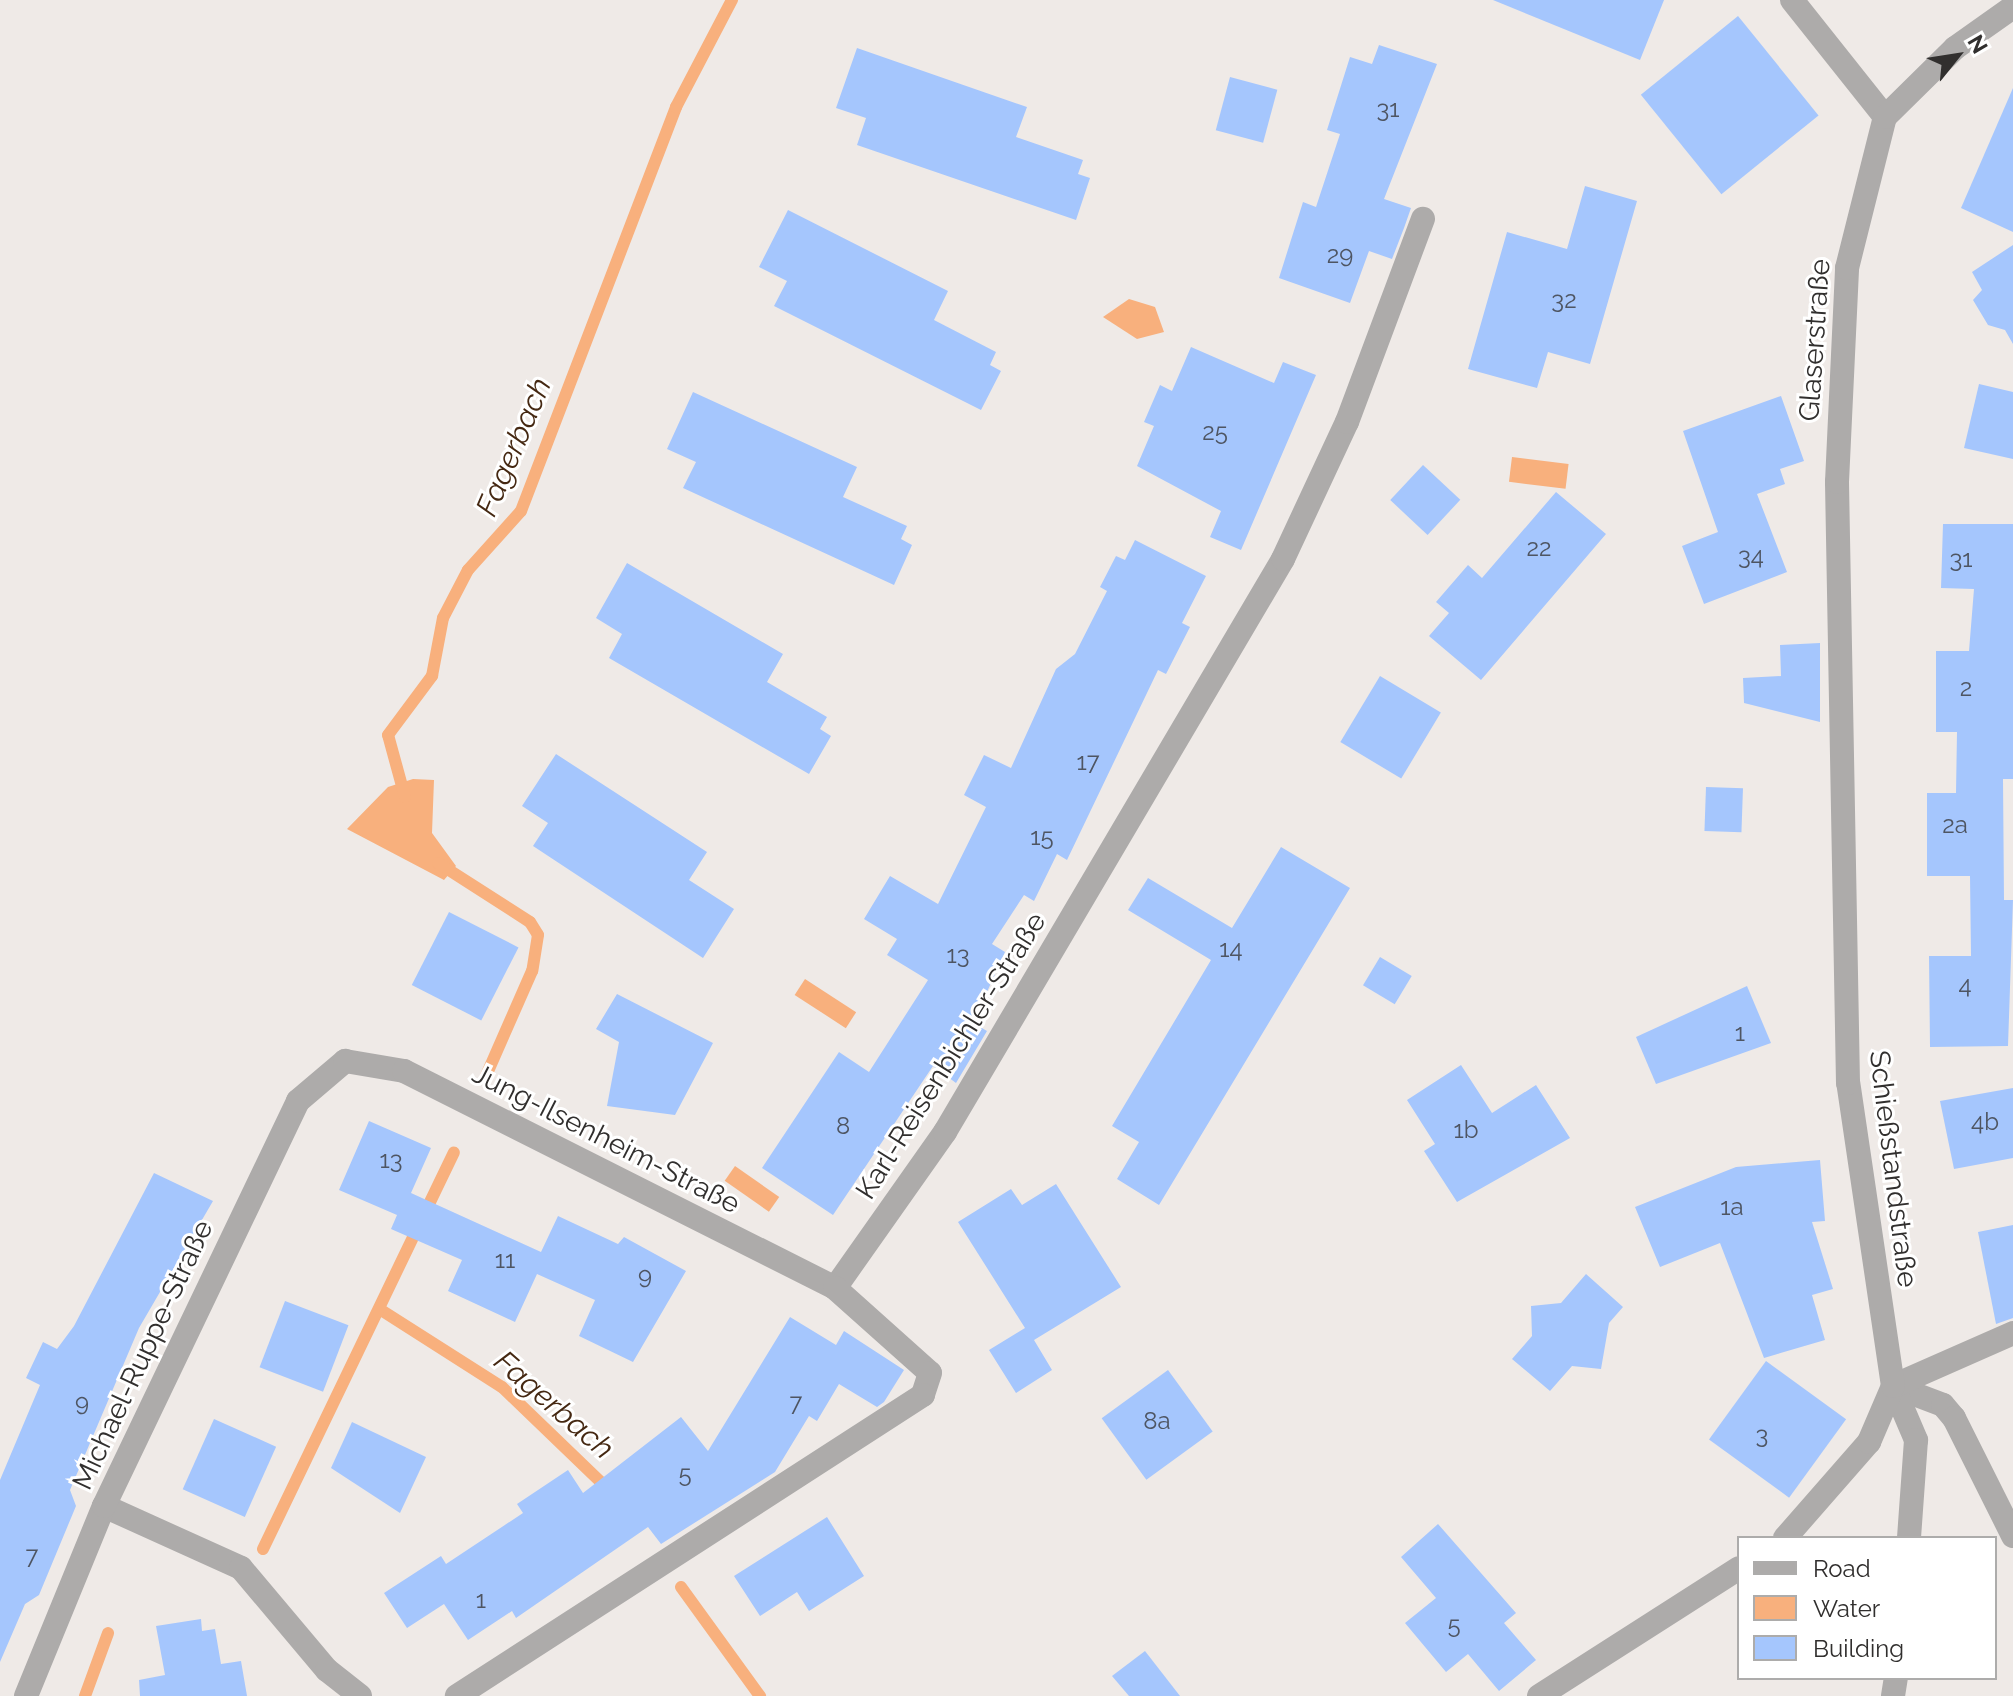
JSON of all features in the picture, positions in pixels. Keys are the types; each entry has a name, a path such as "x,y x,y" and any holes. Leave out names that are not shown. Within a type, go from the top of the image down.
{"street":[{"path":"1792,0 1885,117 1955,48 2013,7"},
{"name":"Glaserstraße","path":"1840,673 1843,301 1885,117"},
{"name":"Karl-Reisenbichler-Straße","path":"835,1288 945,1132 1283,559 1347,422 1423,219"},
{"name":"Schießstandstraße","path":"1840,673 1848,1083 1893,1386 1916,1440 1909,1536"},
{"name":"Jung-Ilsenheim-Straße","path":"345,1061 404,1071 835,1288"},
{"name":"Michael-Ruppe-Straße","path":"26,1696 104,1506 298,1101 345,1061"},
{"path":"457,1696 923,1395 930,1373 918,1357 835,1288"},
{"path":"1787,1536 1862,1453 1893,1386 2013,1333"},
{"path":"1893,1386 1949,1411 1990,1477 2013,1536"},
{"path":"104,1506 241,1568 327,1670 360,1696"},
{"path":"1539,1696 1737,1569"}],"water":[{"path":"1129,299 1155,307 1164,332 1137,339 1103,317"},
{"path":"1512,457 1569,464 1566,489 1509,482"},
{"path":"413,779 434,780 432,833 456,866 444,880 347,829 388,787"},
{"path":"805,979 856,1012 846,1028 795,995"},
{"path":"735,1166 779,1197 769,1212 725,1181"}],"building":[{"path":"1493,0 1664,0 1640,60"},
{"path":"1738,16 1819,115 1721,194 1641,95"},
{"path":"1379,45 1437,64 1384,199 1411,208 1404,228 1392,259 1369,251 1350,303 1279,278 1303,202 1316,207 1340,134 1327,130 1350,57 1372,64"},
{"path":"857,48 1027,107 1016,137 1083,160 1078,174 1090,178 1076,220 857,145 866,118 836,108"},
{"path":"1230,77 1277,90 1263,143 1216,130"},
{"path":"2013,88 2013,232 1961,208"},
{"path":"1585,186 1637,201 1590,364 1548,352 1537,388 1468,369 1507,232 1567,249"},
{"path":"788,210 948,291 934,320 996,352 990,365 1001,371 981,410 774,306 787,281 759,267"},
{"path":"2013,245 2013,344 2005,330 1988,325 1973,300 1982,290 1972,272"},
{"path":"1191,347 1274,383 1283,362 1316,375 1241,550 1210,537 1221,511 1137,466 1154,426 1144,422 1160,385 1172,391"},
{"path":"1979,384 2013,392 2013,459 1964,448"},
{"path":"693,392 857,467 843,497 907,526 901,539 912,545 894,585 683,488 696,462 667,449"},
{"path":"1781,396 1804,461 1780,469 1785,484 1757,494 1787,572 1704,604 1682,546 1718,532 1683,431"},
{"path":"1423,465 1460,500 1428,535 1390,500"},
{"path":"1556,492 1606,534 1481,680 1429,636 1449,613 1436,602 1468,565 1482,578"},
{"path":"1943,524 2013,524 2013,779 2003,779 2004,900 2013,900 2008,1046 1930,1047 1929,956 1971,956 1970,876 1927,876 1927,793 1956,793 1957,732 1936,732 1936,651 1969,651 1974,589 1941,588"},
{"path":"1135,540 1206,576 1182,623 1190,627 1166,674 1158,670 1067,860 1057,854 1034,901 1024,895 992,944 1005,952 973,1023 987,1031 956,1083 933,1066 833,1215 762,1168 839,1052 869,1072 928,980 887,955 897,939 864,919 890,876 938,904 986,807 964,795 984,755 1011,768 1056,669 1075,654 1107,591 1100,587 1116,556 1125,560"},
{"path":"627,563 783,654 767,682 827,717 820,729 831,736 809,774 609,658 622,634 596,618"},
{"path":"1820,643 1820,722 1744,703 1743,678 1781,676 1780,645"},
{"path":"1380,676 1441,713 1401,779 1340,742"},
{"path":"556,754 707,852 689,880 734,909 703,958 533,846 548,823 522,806"},
{"path":"1706,787 1743,788 1741,832 1704,831"},
{"path":"1281,847 1350,888 1159,1205 1117,1179 1139,1142 1112,1126 1211,960 1128,910 1148,878 1232,928"},
{"path":"449,912 518,947 481,1020 412,985"},
{"path":"1380,957 1412,976 1395,1004 1363,985"},
{"path":"1747,986 1771,1043 1656,1084 1636,1037"},
{"path":"617,994 713,1043 675,1115 607,1106 619,1042 596,1029"},
{"path":"1461,1065 1492,1113 1536,1085 1570,1138 1457,1202 1424,1151 1435,1144 1407,1100"},
{"path":"2013,1088 2013,1158 1954,1169 1940,1101"},
{"path":"369,1121 431,1148 411,1193 541,1252 558,1216 618,1244 624,1237 686,1271 633,1362 579,1336 595,1300 537,1274 515,1322 448,1291 462,1260 391,1229 397,1215 339,1190"},
{"path":"1820,1160 1825,1221 1812,1222 1833,1289 1812,1295 1825,1340 1764,1358 1720,1243 1660,1267 1635,1207 1736,1167"},
{"path":"154,1173 213,1201 139,1328 70,1490 76,1506 39,1595 25,1604 0,1662 0,1480 40,1385 26,1378 43,1342 57,1349 74,1326"},
{"path":"1056,1184 1121,1287 1034,1340 1052,1370 1016,1393 989,1350 1025,1328 958,1222 1011,1189 1022,1205"},
{"path":"2013,1225 2013,1318 1996,1324 1978,1232"},
{"path":"1586,1274 1623,1307 1609,1323 1601,1369 1572,1366 1550,1391 1512,1359 1532,1336 1531,1306 1561,1303"},
{"path":"285,1301 348,1325 323,1392 260,1367"},
{"path":"790,1317 836,1345 844,1331 904,1370 884,1402 877,1407 839,1384 817,1421 809,1416 775,1472 661,1544 648,1527 516,1618 512,1611 468,1640 444,1604 407,1628 384,1593 441,1556 446,1564 523,1513 517,1504 568,1470 583,1493 681,1417 708,1451"},
{"path":"1766,1361 1846,1419 1789,1498 1709,1439"},
{"path":"1168,1370 1213,1431 1146,1480 1102,1418"},
{"path":"214,1419 276,1447 245,1517 183,1489"},
{"path":"352,1422 426,1457 400,1513 331,1468"},
{"path":"827,1517 864,1576 809,1611 797,1592 760,1616 734,1576"},
{"path":"1438,1524 1516,1613 1504,1623 1536,1660 1499,1691 1468,1654 1446,1672 1405,1623 1436,1598 1401,1557"},
{"path":"201,1619 202,1631 215,1629 221,1664 241,1661 247,1696 140,1696 139,1680 165,1675 156,1626"},
{"path":"1145,1651 1180,1696 1129,1696 1112,1676"}],"waterway":[{"name":"Fagerbach","path":"405,797 388,735 432,676 443,618 468,570 521,511 676,107 732,0"},
{"name":"Fagerbach","path":"438,863 530,922 538,935 532,971 486,1076"},
{"name":"Fagerbach","path":"263,1549 454,1153"},
{"name":"Fagerbach","path":"381,1310 502,1387 610,1491"},
{"name":"Fagerbach","path":"681,1587 760,1696"},
{"name":"Fagerbach","path":"85,1696 108,1633"}]}
